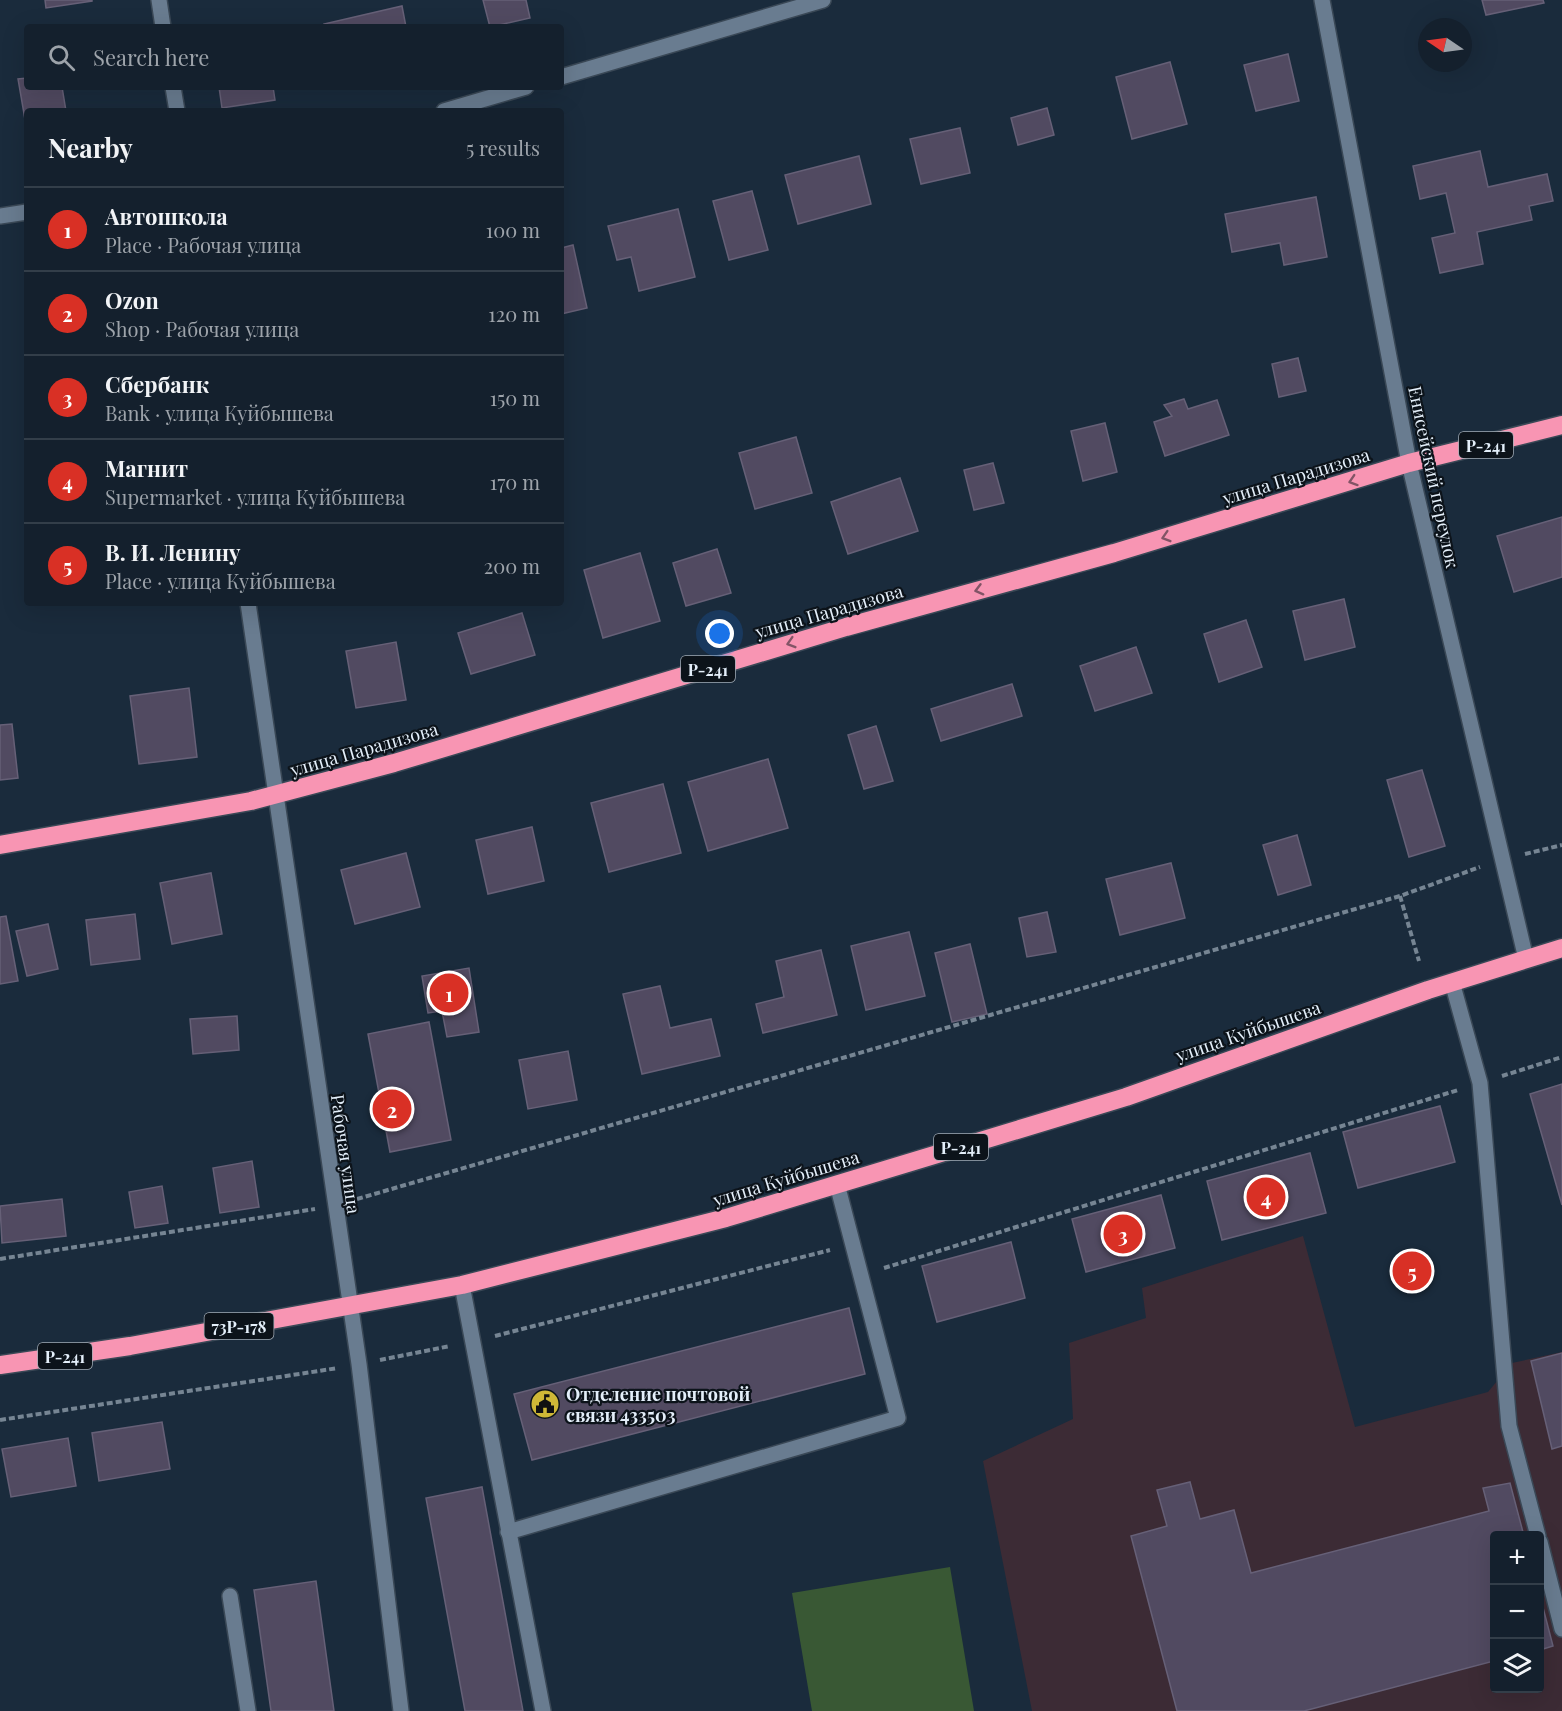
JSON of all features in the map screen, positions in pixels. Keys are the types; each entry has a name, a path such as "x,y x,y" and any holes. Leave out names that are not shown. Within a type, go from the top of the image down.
{"highway":[{"name":"улица Парадизова","path":"0,845 72,835 274,795 394,764 835,630 1114,553 1409,463 1515,439 1562,425"},
{"name":"улица Куйбышева","path":"0,1365 129,1346 462,1285 726,1218 1126,1096 1452,982 1562,948"}],"street":[{"path":"159,0 163,24"},
{"path":"564,76 823,0"},
{"name":"Енисейский переулок","path":"1322,0 1409,463 1526,959"},
{"path":"174,90 176,108"},
{"path":"454,108 516,90"},
{"path":"0,216 24,212"},
{"name":"Рабочая улица","path":"248,606 274,795 359,1364 401,1711"},
{"path":"1452,982 1480,1083 1509,1426 1537,1531"},
{"path":"508,1532 898,1418 863,1274 837,1184"},
{"path":"462,1285 543,1711"},
{"path":"1544,1561 1562,1629"},
{"path":"230,1596 248,1711"}],"path":[{"path":"0,1259 334,1206 1400,896 1502,860 1562,845"},
{"path":"1400,896 1419,961"},
{"path":"863,1274 1562,1057"},
{"path":"0,1420 359,1364 473,1342 854,1243"}],"shaded area":[{"path":"1303,1236 1355,1427 1488,1392 1512,1363 1562,1352 1562,1711 1032,1711 983,1461 1073,1419 1069,1343 1146,1318 1142,1288"}],"green space":[{"path":"950,1567 974,1711 812,1711 792,1593"}],"building":[{"path":"45,0 92,0 92,1 46,8"},
{"path":"483,0 526,0 530,18 503,24 489,24"},
{"path":"1482,0 1543,0 1544,3 1486,15"},
{"path":"402,6 405,24 324,24"},
{"path":"1288,54 1299,101 1256,111 1244,65"},
{"path":"1170,62 1187,124 1132,139 1116,77"},
{"path":"24,78 24,90 62,90 66,108 24,108 24,114 18,79"},
{"path":"219,90 273,90 275,100 222,108"},
{"path":"1047,108 1054,135 1018,145 1011,118"},
{"path":"960,128 970,173 921,184 910,139"},
{"path":"1480,151 1488,187 1547,174 1553,201 1529,206 1532,220 1477,232 1483,264 1440,273 1432,238 1455,233 1446,193 1420,199 1413,166"},
{"path":"859,156 871,204 798,224 785,175"},
{"path":"752,191 768,250 729,260 713,201"},
{"path":"1316,197 1327,257 1284,265 1280,243 1232,252 1225,214"},
{"path":"678,209 695,277 639,291 631,257 617,260 608,226"},
{"path":"573,245 587,308 564,313 564,247"},
{"path":"1298,358 1306,391 1279,397 1272,364"},
{"path":"1184,399 1188,409 1217,400 1229,435 1165,456 1154,422 1172,416 1164,405"},
{"path":"1105,423 1117,472 1083,481 1071,431"},
{"path":"796,437 812,493 755,509 739,453"},
{"path":"993,463 1004,503 974,510 964,470"},
{"path":"900,478 918,531 848,554 831,502"},
{"path":"1562,517 1562,577 1514,592 1497,536"},
{"path":"717,549 731,593 686,606 673,563"},
{"path":"640,553 660,621 603,638 584,570"},
{"path":"1344,599 1355,647 1305,660 1293,611"},
{"path":"522,613 535,655 471,674 458,633"},
{"path":"1246,620 1262,667 1219,682 1204,634"},
{"path":"396,642 406,700 356,708 346,651"},
{"path":"1136,647 1152,693 1095,711 1080,666"},
{"path":"1012,684 1022,716 941,741 931,709"},
{"path":"189,688 197,757 139,764 130,696"},
{"path":"12,724 18,778 0,780 0,725"},
{"path":"876,726 893,781 864,789 848,735"},
{"path":"768,759 788,828 708,851 688,782"},
{"path":"1422,770 1445,846 1409,857 1387,780"},
{"path":"663,784 681,853 609,872 591,803"},
{"path":"532,827 544,881 488,894 476,840"},
{"path":"1297,835 1311,885 1278,895 1263,845"},
{"path":"406,853 420,907 355,924 341,870"},
{"path":"1171,863 1185,918 1120,935 1106,879"},
{"path":"211,873 222,934 172,944 160,883"},
{"path":"1047,912 1056,952 1027,957 1019,918"},
{"path":"135,914 140,959 91,965 86,920"},
{"path":"6,916 18,981 0,984 0,917"},
{"path":"48,924 58,969 27,976 16,931"},
{"path":"909,932 925,996 866,1010 851,946"},
{"path":"970,944 987,1014 952,1022 935,953"},
{"path":"821,950 837,1015 763,1033 756,1004 784,997 776,961"},
{"path":"469,968 479,1032 447,1037 442,1011 428,1013 422,976"},
{"path":"660,986 670,1028 711,1019 720,1056 642,1074 623,994"},
{"path":"237,1016 239,1050 193,1054 190,1019"},
{"path":"429,1022 451,1140 390,1152 368,1034"},
{"path":"568,1051 577,1100 528,1109 519,1060"},
{"path":"1562,1084 1562,1205 1530,1094"},
{"path":"1440,1106 1455,1162 1358,1188 1343,1132"},
{"path":"1310,1153 1326,1213 1222,1240 1207,1181"},
{"path":"252,1161 259,1207 220,1213 213,1168"},
{"path":"162,1186 168,1223 135,1228 129,1192"},
{"path":"1161,1195 1175,1248 1086,1272 1072,1219"},
{"path":"62,1199 66,1236 2,1243 0,1206"},
{"path":"1011,1242 1025,1298 937,1322 922,1266"},
{"path":"849,1308 865,1374 532,1460 514,1394"},
{"path":"1562,1353 1562,1446 1552,1449 1531,1361"},
{"path":"162,1422 170,1469 99,1481 92,1433"},
{"path":"68,1438 76,1486 11,1497 2,1449"},
{"path":"1190,1482 1200,1519 1234,1510 1251,1573 1489,1511 1483,1488 1510,1483 1523,1531 1490,1531 1490,1662 1304,1711 1177,1711 1131,1536 1167,1526 1157,1490"},
{"path":"482,1487 523,1711 465,1711 426,1498"},
{"path":"316,1581 334,1711 271,1711 254,1590"},
{"path":"1544,1611 1553,1646 1544,1649"}],"place":[{"name":"Автошкола","path":"449,993"},
{"name":"Ozon","path":"392,1109"},
{"name":"Магнит","path":"1266,1197"},
{"name":"Сбербанк","path":"1123,1234"},
{"name":"В. И. Ленину","path":"1412,1271"},
{"name":"Отделение почтовой связи 433503","path":"545,1404"}]}
